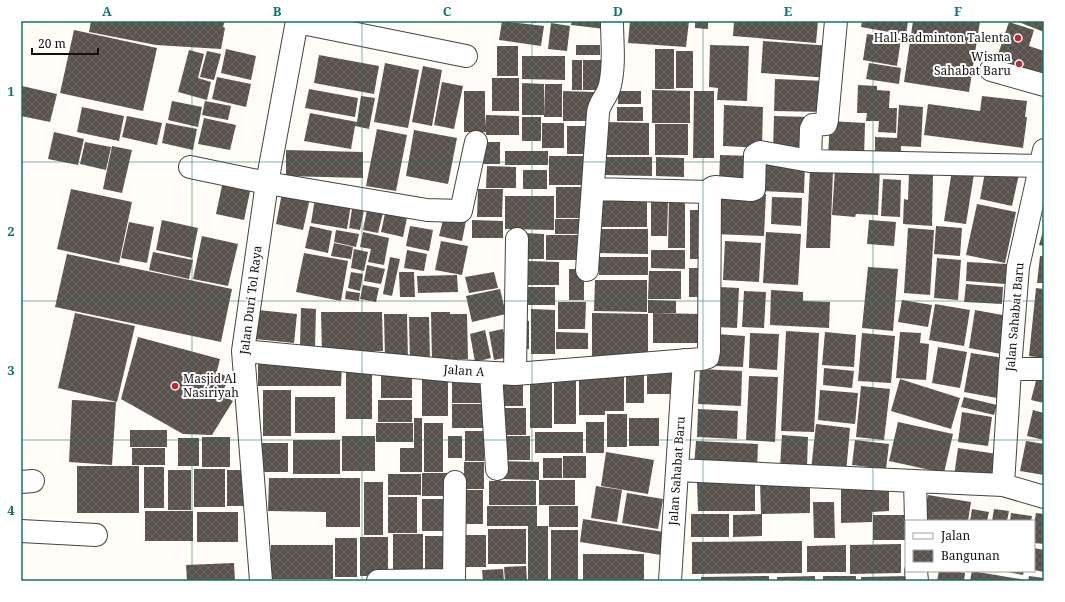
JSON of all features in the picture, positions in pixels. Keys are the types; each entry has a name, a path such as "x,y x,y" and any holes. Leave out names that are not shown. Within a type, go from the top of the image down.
{"street":[{"path":"587,270 598,113 599,105 604,101 609,90 612,69 612,21"},
{"path":"810,161 811,129 813,125 826,124 827,120 836,21"},
{"path":"297,22 466,56"},
{"name":"Jalan Duri Tol Raya","path":"262,581 243,352 267,184 297,22"},
{"path":"991,70 1044,85"},
{"path":"190,167 267,184 427,210 461,211 476,142"},
{"path":"593,189 710,192 712,188 715,187 751,190 754,189 755,155 760,152 810,161 1043,159"},
{"name":"Jalan Sahabat Baru","path":"1004,485 1010,369 1018,267 1043,159"},
{"name":"Jalan A","path":"243,352 456,371 515,374 684,360 702,360 708,357 709,354 710,192"},
{"path":"515,374 516,239"},
{"name":"Jalan Sahabat Baru","path":"670,581 684,360"},
{"path":"1010,369 1044,369"},
{"path":"492,373 497,469"},
{"path":"677,470 1004,485 1044,497"},
{"path":"915,481 916,520"},
{"path":"378,581 454,580 455,482"},
{"path":"21,531 96,535"}],"building":[{"path":"91,21 225,21 223,27 225,28 221,49 156,45 89,32"},
{"path":"502,21 544,26 541,46 499,40"},
{"path":"525,21 536,21 536,23"},
{"path":"572,21 606,21 605,29 571,25"},
{"path":"630,21 689,21 686,47 628,43"},
{"path":"695,21 708,21 708,29 695,28"},
{"path":"734,21 818,21 816,43 733,36"},
{"path":"862,21 908,21 906,35 861,27"},
{"path":"913,21 980,21 969,92 904,82"},
{"path":"1016,21 1044,21 1044,32"},
{"path":"1009,22 1034,30 1029,46 1044,51 1044,78 994,66"},
{"path":"551,23 570,26 567,51 548,49"},
{"path":"74,30 157,48 143,111 60,93"},
{"path":"867,34 901,39 897,66 863,60"},
{"path":"763,41 832,46 829,78 761,73"},
{"path":"576,45 600,45 600,55 576,55"},
{"path":"710,45 749,46 747,101 717,100 718,88 709,87"},
{"path":"497,46 518,46 518,76 497,76"},
{"path":"226,49 256,56 251,80 221,73"},
{"path":"655,49 674,49 674,89 655,89"},
{"path":"189,50 204,54 198,78 211,82 207,100 178,92"},
{"path":"207,51 221,54 214,80 200,77"},
{"path":"676,51 693,51 693,88 676,88"},
{"path":"319,55 379,66 374,94 314,83"},
{"path":"522,56 565,56 565,80 522,79"},
{"path":"572,60 582,60 582,90 572,90"},
{"path":"583,60 608,60 608,90 583,90"},
{"path":"385,63 419,70 408,128 374,122"},
{"path":"869,63 901,68 899,84 866,79"},
{"path":"423,66 442,70 432,126 412,122"},
{"path":"217,77 251,84 246,107 212,99"},
{"path":"492,78 519,78 519,111 492,111"},
{"path":"775,79 826,81 824,112 774,111"},
{"path":"442,82 463,86 454,129 434,125"},
{"path":"522,83 544,84 544,115 522,115"},
{"path":"545,84 562,84 562,117 544,117"},
{"path":"858,85 877,86 877,90 890,91 889,108 897,108 896,133 878,132 879,121 866,121 867,113 857,113"},
{"path":"22,86 57,94 50,122 21,116"},
{"path":"309,89 358,98 355,117 305,108"},
{"path":"652,90 690,91 690,123 652,123"},
{"path":"464,91 485,91 485,126 486,115 519,116 519,135 486,135 486,132 464,132"},
{"path":"563,91 594,92 594,121 563,121"},
{"path":"618,91 641,91 641,104 618,104"},
{"path":"694,91 714,91 714,158 693,158"},
{"path":"361,96 375,98 369,129 355,126 351,149 304,141 310,113 357,122"},
{"path":"982,96 1027,101 1025,117 1027,117 1023,148 924,135 928,104 980,111"},
{"path":"172,101 202,107 198,127 168,120"},
{"path":"205,101 231,106 228,120 202,115"},
{"path":"724,105 763,107 762,148 723,146"},
{"path":"899,105 923,107 921,147 901,146 901,154 875,153 875,137 897,138"},
{"path":"82,107 124,116 119,141 77,132"},
{"path":"617,107 643,107 643,121 617,121"},
{"path":"127,116 162,123 157,145 122,137"},
{"path":"774,116 809,117 807,152 773,150"},
{"path":"522,117 541,117 541,141 522,141"},
{"path":"204,118 236,125 230,150 198,144"},
{"path":"830,121 865,123 864,158 828,156"},
{"path":"605,122 649,123 649,155 605,155"},
{"path":"166,123 197,129 193,150 162,143"},
{"path":"542,123 564,123 564,148 542,148"},
{"path":"655,124 688,124 688,155 655,155"},
{"path":"567,126 594,126 594,154 567,154"},
{"path":"377,129 407,135 396,191 366,186"},
{"path":"414,130 457,138 448,184 406,176"},
{"path":"54,132 84,139 78,165 48,159"},
{"path":"85,142 111,147 106,170 80,164"},
{"path":"482,142 500,142 500,164 481,164"},
{"path":"112,146 132,150 122,193 103,189"},
{"path":"286,150 363,152 363,178 286,176"},
{"path":"505,151 548,151 548,165 505,165"},
{"path":"720,155 753,156 751,185 719,184"},
{"path":"549,156 584,156 584,185 549,185"},
{"path":"606,157 652,157 652,176 605,175"},
{"path":"656,157 684,158 684,177 656,176"},
{"path":"763,161 805,163 804,193 762,191"},
{"path":"487,166 516,167 516,188 486,188"},
{"path":"880,167 878,215 856,214 855,217 832,215 835,169"},
{"path":"986,167 1019,174 1012,206 980,199"},
{"path":"523,170 547,170 547,189 523,189"},
{"path":"810,170 833,171 830,248 806,248"},
{"path":"952,170 974,174 966,224 944,221"},
{"path":"909,173 933,174 932,226 903,224 904,199 908,200"},
{"path":"883,179 901,180 900,217 881,216"},
{"path":"223,181 251,187 244,220 216,214"},
{"path":"556,187 587,187 587,218 556,218"},
{"path":"71,189 132,202 119,263 57,249"},
{"path":"478,189 503,189 502,217 477,217"},
{"path":"602,190 647,190 647,227 602,227"},
{"path":"715,192 766,194 764,236 714,234"},
{"path":"282,193 310,198 303,230 276,224"},
{"path":"669,195 685,195 685,248 668,248"},
{"path":"505,196 554,196 554,230 505,229"},
{"path":"772,197 802,198 801,226 771,224"},
{"path":"315,198 351,204 347,229 311,223"},
{"path":"651,200 668,200 667,236 651,236"},
{"path":"353,203 365,205 360,230 349,228"},
{"path":"977,204 1016,212 1005,263 966,255"},
{"path":"368,205 384,209 378,233 363,230"},
{"path":"386,209 408,213 403,237 381,232"},
{"path":"690,210 706,210 705,259 690,259"},
{"path":"444,216 466,221 462,241 439,236"},
{"path":"555,219 588,219 588,234 555,234"},
{"path":"162,220 198,228 192,258 156,250"},
{"path":"472,220 503,221 503,238 472,238"},
{"path":"869,220 896,222 894,246 867,244"},
{"path":"129,222 154,227 147,263 121,258"},
{"path":"310,226 332,231 328,253 305,248"},
{"path":"410,226 433,230 429,251 406,246"},
{"path":"936,226 962,228 960,256 934,254"},
{"path":"908,228 934,230 930,295 904,293"},
{"path":"1044,228 1044,246 1039,245"},
{"path":"598,229 648,229 648,254 598,253"},
{"path":"336,230 359,234 356,247 334,242"},
{"path":"363,232 389,238 384,265 368,262 371,249 360,247"},
{"path":"766,232 801,234 798,285 763,283"},
{"path":"524,233 544,234 544,259 524,259"},
{"path":"546,235 587,235 587,260 546,260"},
{"path":"202,236 238,244 228,286 193,279"},
{"path":"441,241 468,246 462,275 435,270"},
{"path":"725,241 761,243 759,282 723,280"},
{"path":"334,243 353,247 351,259 331,256"},
{"path":"354,249 368,252 364,271 351,268"},
{"path":"407,250 427,254 424,271 404,268"},
{"path":"651,250 685,250 685,269 651,268"},
{"path":"153,252 193,260 189,279 149,270"},
{"path":"304,253 348,261 341,301 296,292"},
{"path":"67,254 232,289 221,342 55,307"},
{"path":"1040,256 1044,256 1044,283 1037,283"},
{"path":"390,257 400,259 392,296 383,294"},
{"path":"599,257 648,257 648,275 599,275"},
{"path":"937,258 961,260 958,300 934,298"},
{"path":"527,261 559,262 559,285 526,285"},
{"path":"967,262 1007,264 1005,284 966,281"},
{"path":"367,265 385,269 381,284 364,281"},
{"path":"868,267 898,269 893,331 862,328"},
{"path":"689,268 707,268 706,297 689,297"},
{"path":"569,269 584,269 584,300 569,300"},
{"path":"649,271 681,271 681,299 648,299"},
{"path":"351,272 363,274 360,291 348,288"},
{"path":"399,272 414,272 415,297 400,297"},
{"path":"494,272 498,288 469,293 465,277"},
{"path":"457,275 458,292 418,293 417,276"},
{"path":"595,280 647,280 647,312 594,311"},
{"path":"966,284 1003,287 1002,304 964,302"},
{"path":"363,285 379,288 376,302 360,299"},
{"path":"527,287 555,287 555,305 526,305"},
{"path":"719,287 739,288 737,328 717,327"},
{"path":"1036,288 1044,289 1044,358 1029,356"},
{"path":"500,289 506,314 472,322 466,296"},
{"path":"771,290 803,292 803,301 830,302 829,328 770,325"},
{"path":"346,291 360,293 359,301 345,299"},
{"path":"744,291 766,292 764,328 742,327"},
{"path":"648,300 676,301 676,313 648,313"},
{"path":"902,300 932,305 928,327 898,322"},
{"path":"558,302 586,302 585,329 558,329"},
{"path":"935,304 970,310 964,346 929,340"},
{"path":"301,308 316,309 315,346 300,346"},
{"path":"531,309 555,310 555,354 531,354"},
{"path":"258,310 297,314 294,343 255,339"},
{"path":"975,310 1008,316 1001,354 969,348"},
{"path":"321,312 382,312 383,351 322,353"},
{"path":"431,312 467,314 468,359 452,359 451,338 452,362 432,362"},
{"path":"75,313 135,326 117,402 58,388"},
{"path":"592,313 648,314 648,359 592,358"},
{"path":"653,313 700,314 700,343 653,343"},
{"path":"384,314 407,314 408,360 385,360"},
{"path":"409,317 429,317 430,361 410,362"},
{"path":"520,321 529,321 529,349 521,349"},
{"path":"503,329 509,357 494,360 489,332"},
{"path":"485,330 491,358 475,362 470,334"},
{"path":"786,331 819,333 814,432 781,431"},
{"path":"556,332 588,333 588,349 556,349"},
{"path":"825,332 856,335 854,367 822,365"},
{"path":"900,332 921,333 920,343 929,344 926,380 896,378"},
{"path":"750,333 779,334 777,370 749,368"},
{"path":"862,333 895,336 891,383 858,381"},
{"path":"716,334 745,336 743,367 714,366"},
{"name":"Masjid Al Nasiriyah","path":"138,337 220,359 217,371 230,379 220,394 233,401 212,435 183,434 121,399"},
{"path":"938,347 967,352 960,388 932,383"},
{"path":"971,353 1004,358 997,398 964,392"},
{"path":"258,358 342,364 341,386 258,386"},
{"path":"647,365 675,365 675,394 647,394"},
{"path":"824,368 854,371 852,388 823,385"},
{"path":"605,369 624,369 624,411 605,411"},
{"path":"700,369 742,371 741,406 698,404"},
{"path":"346,370 372,370 372,419 346,419"},
{"path":"381,370 412,370 412,398 381,398"},
{"path":"626,370 644,370 644,403 626,403"},
{"path":"579,372 605,372 605,415 579,415"},
{"path":"422,374 448,374 448,416 422,416"},
{"path":"452,374 483,374 483,403 452,403"},
{"path":"530,376 552,376 552,428 530,428"},
{"path":"554,376 576,376 576,424 554,424"},
{"path":"749,376 778,377 775,442 746,440"},
{"path":"1037,377 1044,378 1044,403 1031,400"},
{"path":"497,378 523,378 523,406 497,406"},
{"path":"900,379 960,398 951,429 891,411"},
{"path":"861,386 890,389 884,440 856,437"},
{"path":"263,390 291,390 291,436 263,436"},
{"path":"820,390 858,393 855,424 818,420"},
{"path":"295,397 335,397 335,433 295,433"},
{"path":"964,397 997,405 994,415 961,407"},
{"path":"72,400 116,402 112,465 69,462"},
{"path":"378,400 412,400 412,422 378,422"},
{"path":"452,404 486,404 486,428 452,428"},
{"path":"498,408 526,408 526,435 498,435"},
{"path":"698,409 738,411 737,439 697,437"},
{"path":"1033,410 1044,413 1044,440 1027,436"},
{"path":"962,412 992,417 988,446 958,442"},
{"path":"607,414 627,414 627,447 607,447"},
{"path":"414,418 422,418 422,472 400,472 400,448 414,448"},
{"path":"629,418 659,418 659,446 629,446"},
{"path":"586,422 604,422 604,453 586,453"},
{"path":"898,422 953,434 944,473 889,461"},
{"path":"376,423 413,423 413,442 376,442"},
{"path":"424,423 443,423 443,472 424,472"},
{"path":"816,424 850,428 846,473 811,470"},
{"path":"130,430 167,430 167,447 130,447"},
{"path":"465,431 484,431 484,461 465,461"},
{"path":"535,432 583,432 583,453 535,453"},
{"path":"782,435 808,437 807,468 780,467"},
{"path":"342,436 375,436 375,471 342,471"},
{"path":"448,436 462,436 462,458 448,458"},
{"path":"499,436 530,436 530,460 499,460"},
{"path":"202,437 230,437 230,467 202,467"},
{"path":"178,438 199,438 199,466 178,466"},
{"path":"293,440 340,440 340,474 293,474"},
{"path":"855,440 889,444 886,469 852,465"},
{"path":"696,441 758,444 757,470 694,467"},
{"path":"1026,441 1044,444 1044,475 1020,471"},
{"path":"262,443 288,443 288,472 262,472"},
{"path":"132,448 165,448 165,465 132,465"},
{"path":"958,448 997,454 993,481 954,476"},
{"path":"606,452 654,460 648,494 601,486"},
{"path":"563,456 586,456 586,478 563,478"},
{"path":"543,458 562,458 562,478 543,478"},
{"path":"501,461 539,462 539,480 500,479"},
{"path":"464,462 484,462 484,489 464,489"},
{"path":"77,466 139,466 139,513 77,513"},
{"path":"144,467 164,467 164,508 144,508"},
{"path":"194,469 225,469 225,507 194,507"},
{"path":"168,470 191,470 191,510 168,510"},
{"path":"227,470 245,470 245,506 227,506"},
{"path":"422,473 454,473 454,496 422,496"},
{"path":"388,474 421,474 421,495 388,495"},
{"path":"269,478 360,478 360,527 326,527 326,512 268,511"},
{"path":"539,480 575,480 575,505 539,505"},
{"path":"489,481 536,481 536,505 489,505"},
{"path":"755,481 755,511 698,511 697,482"},
{"path":"364,482 383,482 383,535 364,535"},
{"path":"760,482 810,482 810,513 761,514"},
{"path":"596,486 622,490 617,522 591,518"},
{"path":"889,486 889,511 872,512 872,522 841,523 841,489"},
{"path":"457,490 483,490 483,524 457,524"},
{"path":"627,493 663,499 658,529 622,523"},
{"path":"928,495 971,502 968,520 923,520"},
{"path":"388,497 417,497 417,533 388,533"},
{"path":"422,499 450,499 450,531 422,531"},
{"path":"813,502 834,502 835,538 814,538"},
{"path":"487,506 537,506 537,526 487,526"},
{"path":"549,506 578,506 578,527 549,527"},
{"path":"972,509 989,512 987,520 970,520"},
{"path":"994,509 1009,511 1007,520 992,520"},
{"path":"145,511 193,511 193,541 145,541"},
{"path":"197,512 238,512 238,542 197,542"},
{"path":"1011,513 1032,516 1031,520 1010,520"},
{"path":"1036,513 1044,514 1044,544 1035,543"},
{"path":"691,514 729,514 729,537 691,537"},
{"path":"762,514 762,536 733,537 733,515"},
{"path":"873,515 909,515 905,520 905,540 873,540"},
{"path":"583,519 664,532 661,555 580,542"},
{"path":"528,526 548,526 548,581 528,581"},
{"path":"488,529 526,529 526,564 488,564"},
{"path":"551,530 578,530 578,581 551,581"},
{"path":"393,534 423,534 423,576 393,576"},
{"path":"457,535 486,535 486,567 457,567"},
{"path":"425,536 443,536 443,573 425,573"},
{"path":"360,537 388,537 388,576 360,576"},
{"path":"335,538 357,538 357,577 335,577"},
{"path":"802,541 802,573 692,574 692,542"},
{"path":"901,544 901,573 850,574 850,545"},
{"path":"271,545 333,545 333,579 271,579"},
{"path":"846,545 846,572 807,572 807,546"},
{"path":"1035,548 1044,550 1044,572 1035,570"},
{"path":"583,554 644,554 644,581 583,581"},
{"path":"234,563 235,581 187,581 186,565"},
{"path":"526,566 527,581 505,581 504,567"},
{"path":"503,569 504,581 483,581 482,570"},
{"path":"939,572 965,573 964,581 937,581"},
{"path":"972,572 1026,580 1026,581 970,581"},
{"path":"1007,572 1024,572 1023,575"},
{"path":"769,576 769,581 701,581 701,577"},
{"path":"815,576 815,581 777,581 777,577"},
{"path":"823,576 856,576 856,581 823,581"},
{"path":"909,576 909,581 861,581 861,577"},
{"path":"1029,576 1044,578 1044,581 1028,581"}],"place":[{"name":"Hall Badminton Talenta","path":"1018,38"},
{"name":"Wisma Sahabat Baru","path":"1019,64"},
{"name":"Masjid Al Nasiriyah","path":"175,386"}]}
